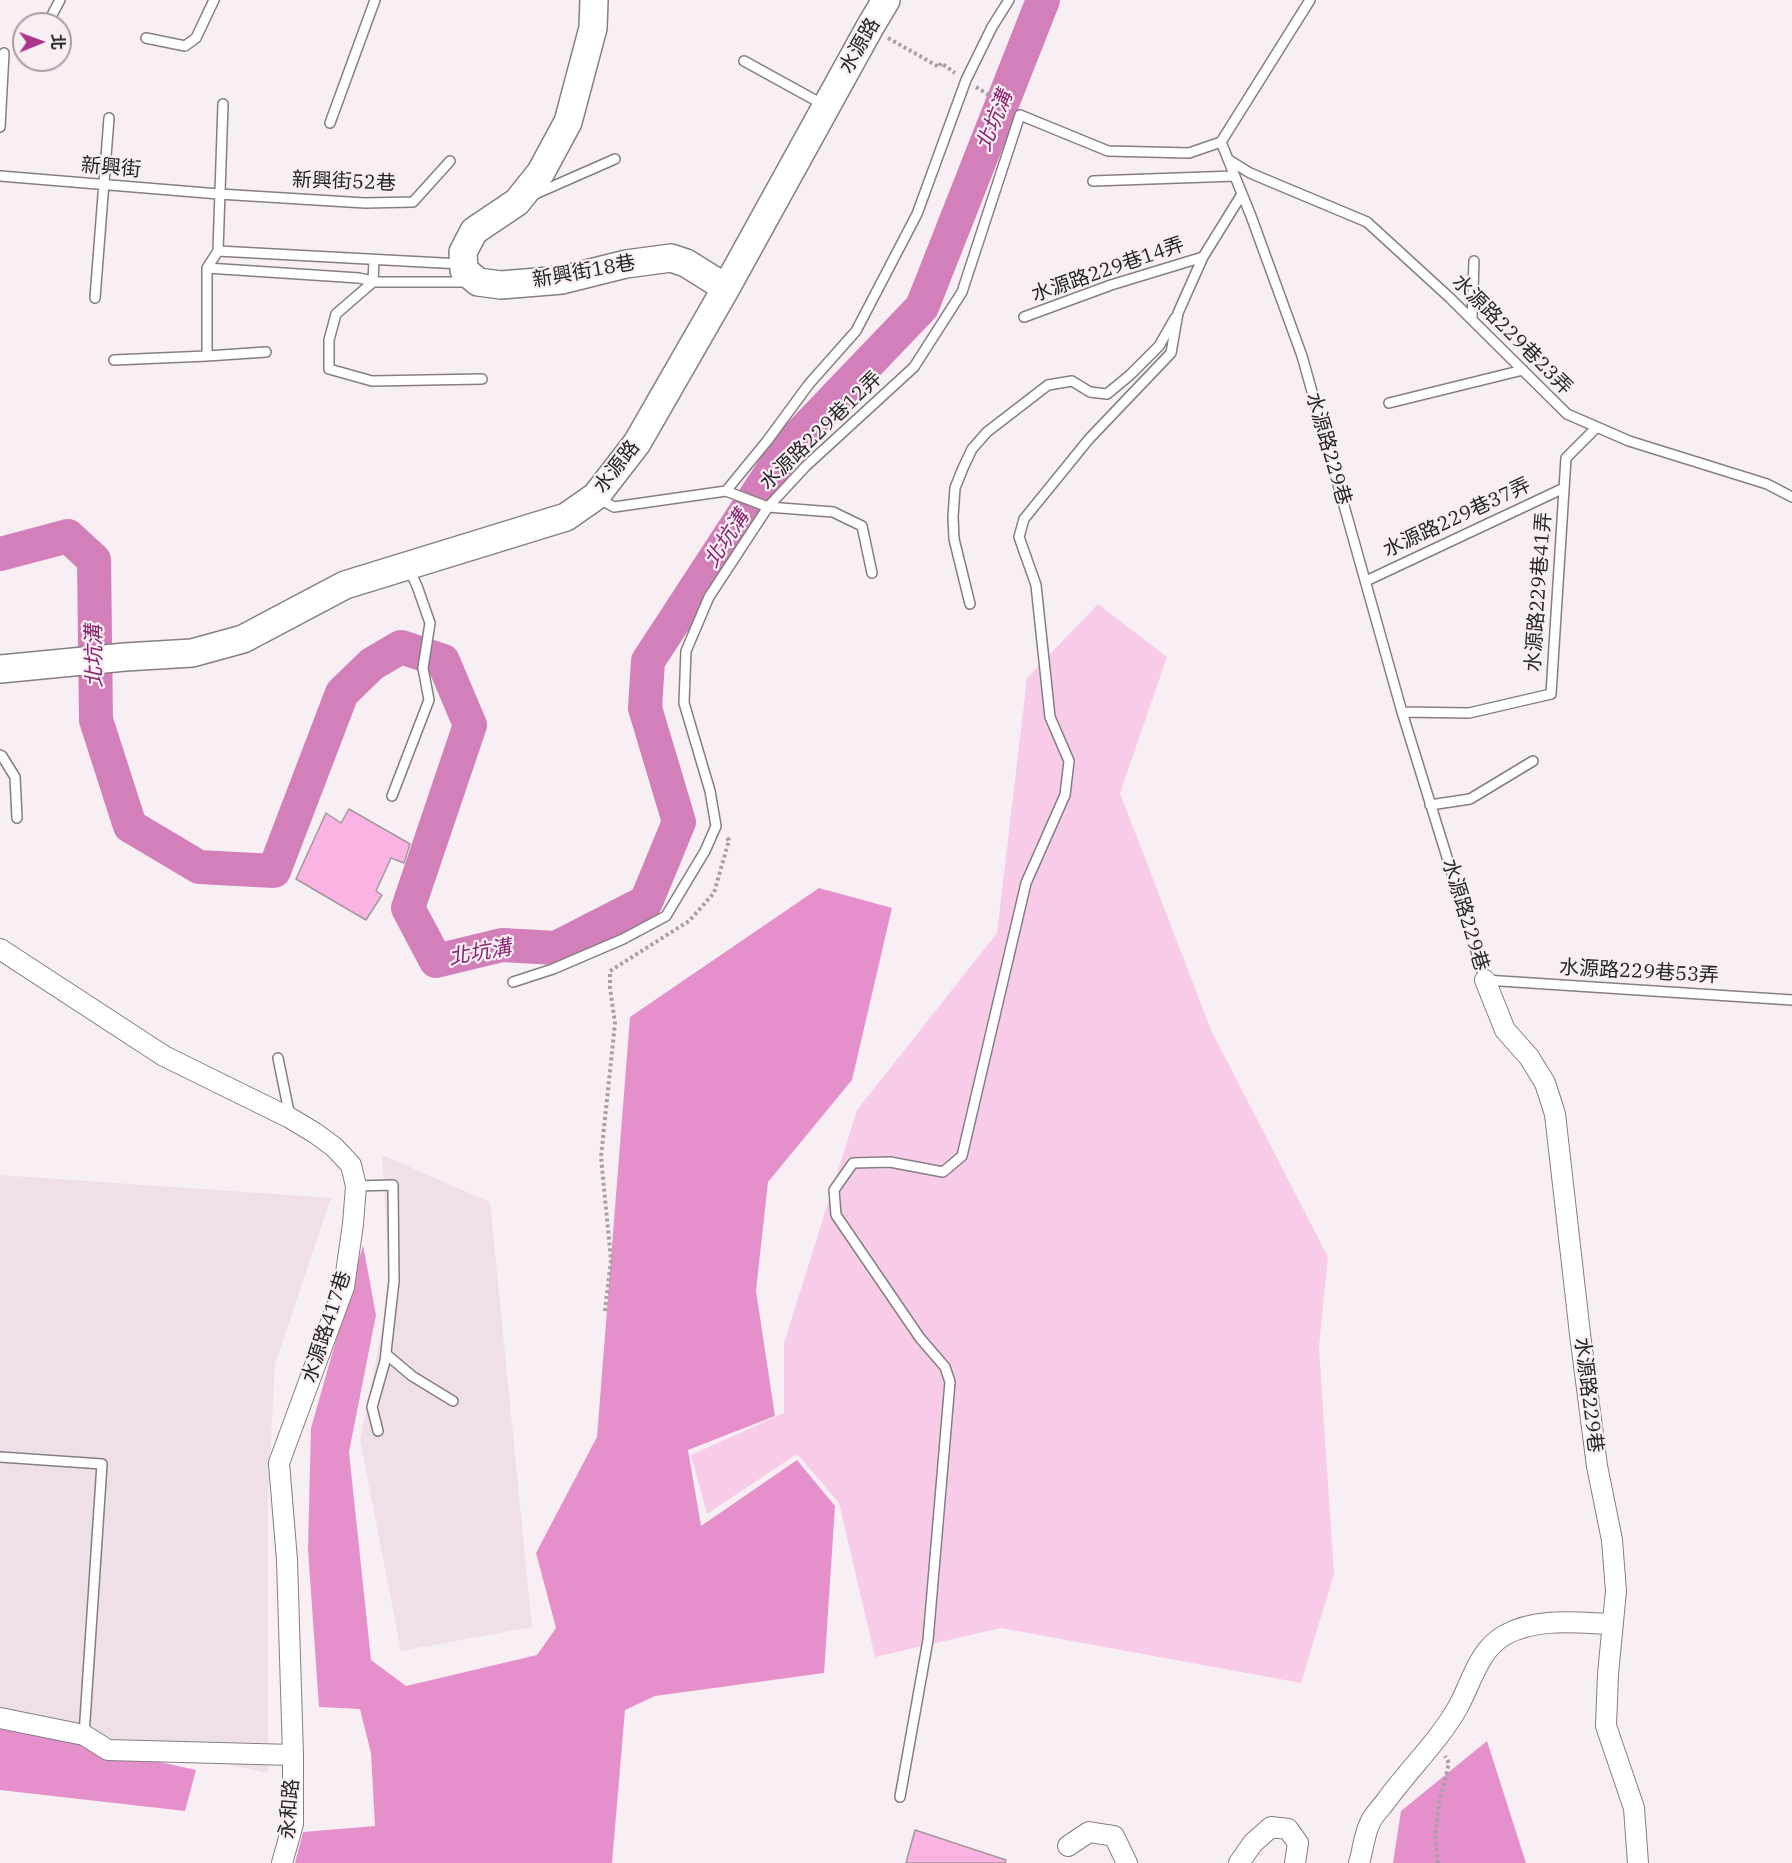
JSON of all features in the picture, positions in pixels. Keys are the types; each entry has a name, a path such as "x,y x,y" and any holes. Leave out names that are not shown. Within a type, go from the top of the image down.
{"street":[{"path":"471,273 463,252 474,231 517,202 541,172 568,122 593,28 594,0"},
{"name":"水源路","path":"0,669 192,653 243,639 345,585 407,564 566,517 596,496 637,443 886,0"},
{"name":"新興街18巷","path":"471,273 501,285 562,280 626,264 671,258 686,263 726,288"},
{"name":"水源路417巷","path":"0,949 164,1056 290,1118 334,1147 351,1165 356,1186 344,1287 279,1463 287,1560 293,1755"},
{"name":"水源路229巷","path":"1485,980 1504,1030 1529,1057 1545,1083 1555,1114 1597,1466 1612,1540 1616,1591 1608,1674 1606,1726 1634,1808 1638,1863"},
{"path":"1359,1863 1370,1823 1436,1740 1459,1706 1470,1679 1488,1648 1504,1635 1529,1624 1571,1622 1613,1624"},
{"path":"0,1718 84,1735 108,1750 293,1755"},
{"name":"永和路","path":"282,1863 293,1824 293,1755"},
{"path":"1239,1863 1253,1843 1271,1827 1288,1829 1298,1843 1295,1863"},
{"path":"1068,1846 1089,1832 1114,1836 1127,1863"}],"lane":[{"path":"146,38 185,46 196,38 214,0"},
{"path":"330,123 375,0"},
{"path":"726,491 809,384 856,331 917,214 966,80 992,27 1009,0"},
{"path":"1020,115 1108,151 1189,153 1221,142 1310,0"},
{"path":"0,127 4,53"},
{"path":"744,61 826,106"},
{"path":"207,356 207,268 218,251 223,104"},
{"name":"水源路229巷12弄","path":"716,826 710,791 684,703 686,651 709,597 768,507 806,466 914,367 962,292 1020,115"},
{"path":"95,298 109,118"},
{"name":"水源路229巷","path":"1221,142 1302,356 1402,712 1485,980"},
{"path":"517,202 615,159"},
{"name":"水源路229巷23弄","path":"1228,159 1250,173 1367,222 1472,320 1567,414 1629,441 1767,484 1792,497"},
{"name":"新興街52巷","path":"219,194 365,203 413,202 450,161"},
{"name":"新興街","path":"0,176 219,194"},
{"path":"1093,181 1234,176"},
{"path":"970,604 954,539 953,517 955,488 972,449 987,432 1048,385 1072,381 1090,392 1107,394 1131,375 1159,346 1178,313 1203,257 1242,194"},
{"path":"218,251 374,260 471,273"},
{"name":"水源路229巷14弄","path":"1024,317 1111,285 1203,257"},
{"path":"374,260 373,282 336,314 329,340 329,369 372,381 482,379"},
{"path":"1472,320 1474,261"},
{"path":"207,268 359,278 373,282 471,273"},
{"path":"900,1797 928,1640 950,1382 945,1367 920,1338 836,1215 834,1190 853,1163 890,1162 943,1172 962,1156 1026,883 1065,795 1069,761 1050,717 1036,585 1019,537 1024,519 1089,439 1172,353 1178,313"},
{"path":"114,360 266,352"},
{"path":"1389,403 1523,370"},
{"name":"水源路229巷41弄","path":"1402,712 1469,713 1551,694 1566,458 1598,427"},
{"name":"水源路229巷37弄","path":"1366,581 1563,488"},
{"path":"596,496 614,507 726,491 768,507 833,512 862,526 872,573"},
{"path":"392,796 429,700 423,668 430,623 407,564"},
{"path":"0,755 15,777 17,818"},
{"path":"1430,805 1470,799 1533,761"},
{"path":"513,982 553,969 623,939 666,915 705,851 716,826"},
{"name":"水源路229巷53弄","path":"1485,980 1792,1000"},
{"path":"278,1058 290,1118"},
{"path":"356,1186 393,1185 394,1281 386,1353 372,1407 378,1431"},
{"path":"386,1353 411,1376 453,1401"},
{"path":"0,1457 102,1464 84,1735"}],"path":[{"path":"870,27 939,67 941,63"},
{"path":"966,80 1020,115"},
{"path":"605,1311 610,1260 601,1157 615,1023 610,970 689,921 714,893 729,840 716,826"},
{"path":"1436,1740 1449,1763 1439,1804 1435,1840 1438,1863"}],"shaded area":[{"path":"1098,604 1167,657 1120,793 1211,1030 1328,1257 1319,1347 1334,1574 1301,1683 1001,1628 875,1657 839,1503 797,1454 707,1514 691,1455 784,1413 784,1343 857,1110 997,933 1027,678"},
{"path":"819,888 892,908 852,1080 768,1182 756,1291 775,1416 688,1450 701,1526 797,1460 835,1506 824,1673 655,1696 625,1710 612,1863 295,1863 303,1832 375,1826 371,1753 360,1709 319,1707 308,1549 311,1428 363,1245 376,1315 349,1452 371,1660 406,1686 537,1655 556,1628 536,1553 597,1437 630,1017"},
{"path":"382,1155 490,1202 532,1627 401,1651 360,1440 390,1288"},
{"path":"0,1175 331,1198 275,1364 268,1497 268,1773 0,1716"},
{"path":"0,1727 196,1770 185,1811 0,1790"},
{"path":"1487,1741 1526,1863 1393,1863 1401,1811"}],"building":[{"path":"349,809 410,844 404,863 391,858 376,891 382,895 366,920 296,879 326,813 341,823"},
{"path":"915,1830 1006,1860 1005,1863 906,1863"}],"waterway":[{"name":"北坑溝","path":"0,554 68,536 94,560 96,720 130,826 199,867 274,871 342,693 372,664 401,647 443,661 470,725 408,908 436,961 502,945 556,948 646,902 679,822 645,708 648,661 787,448 922,307 1043,0"}]}
